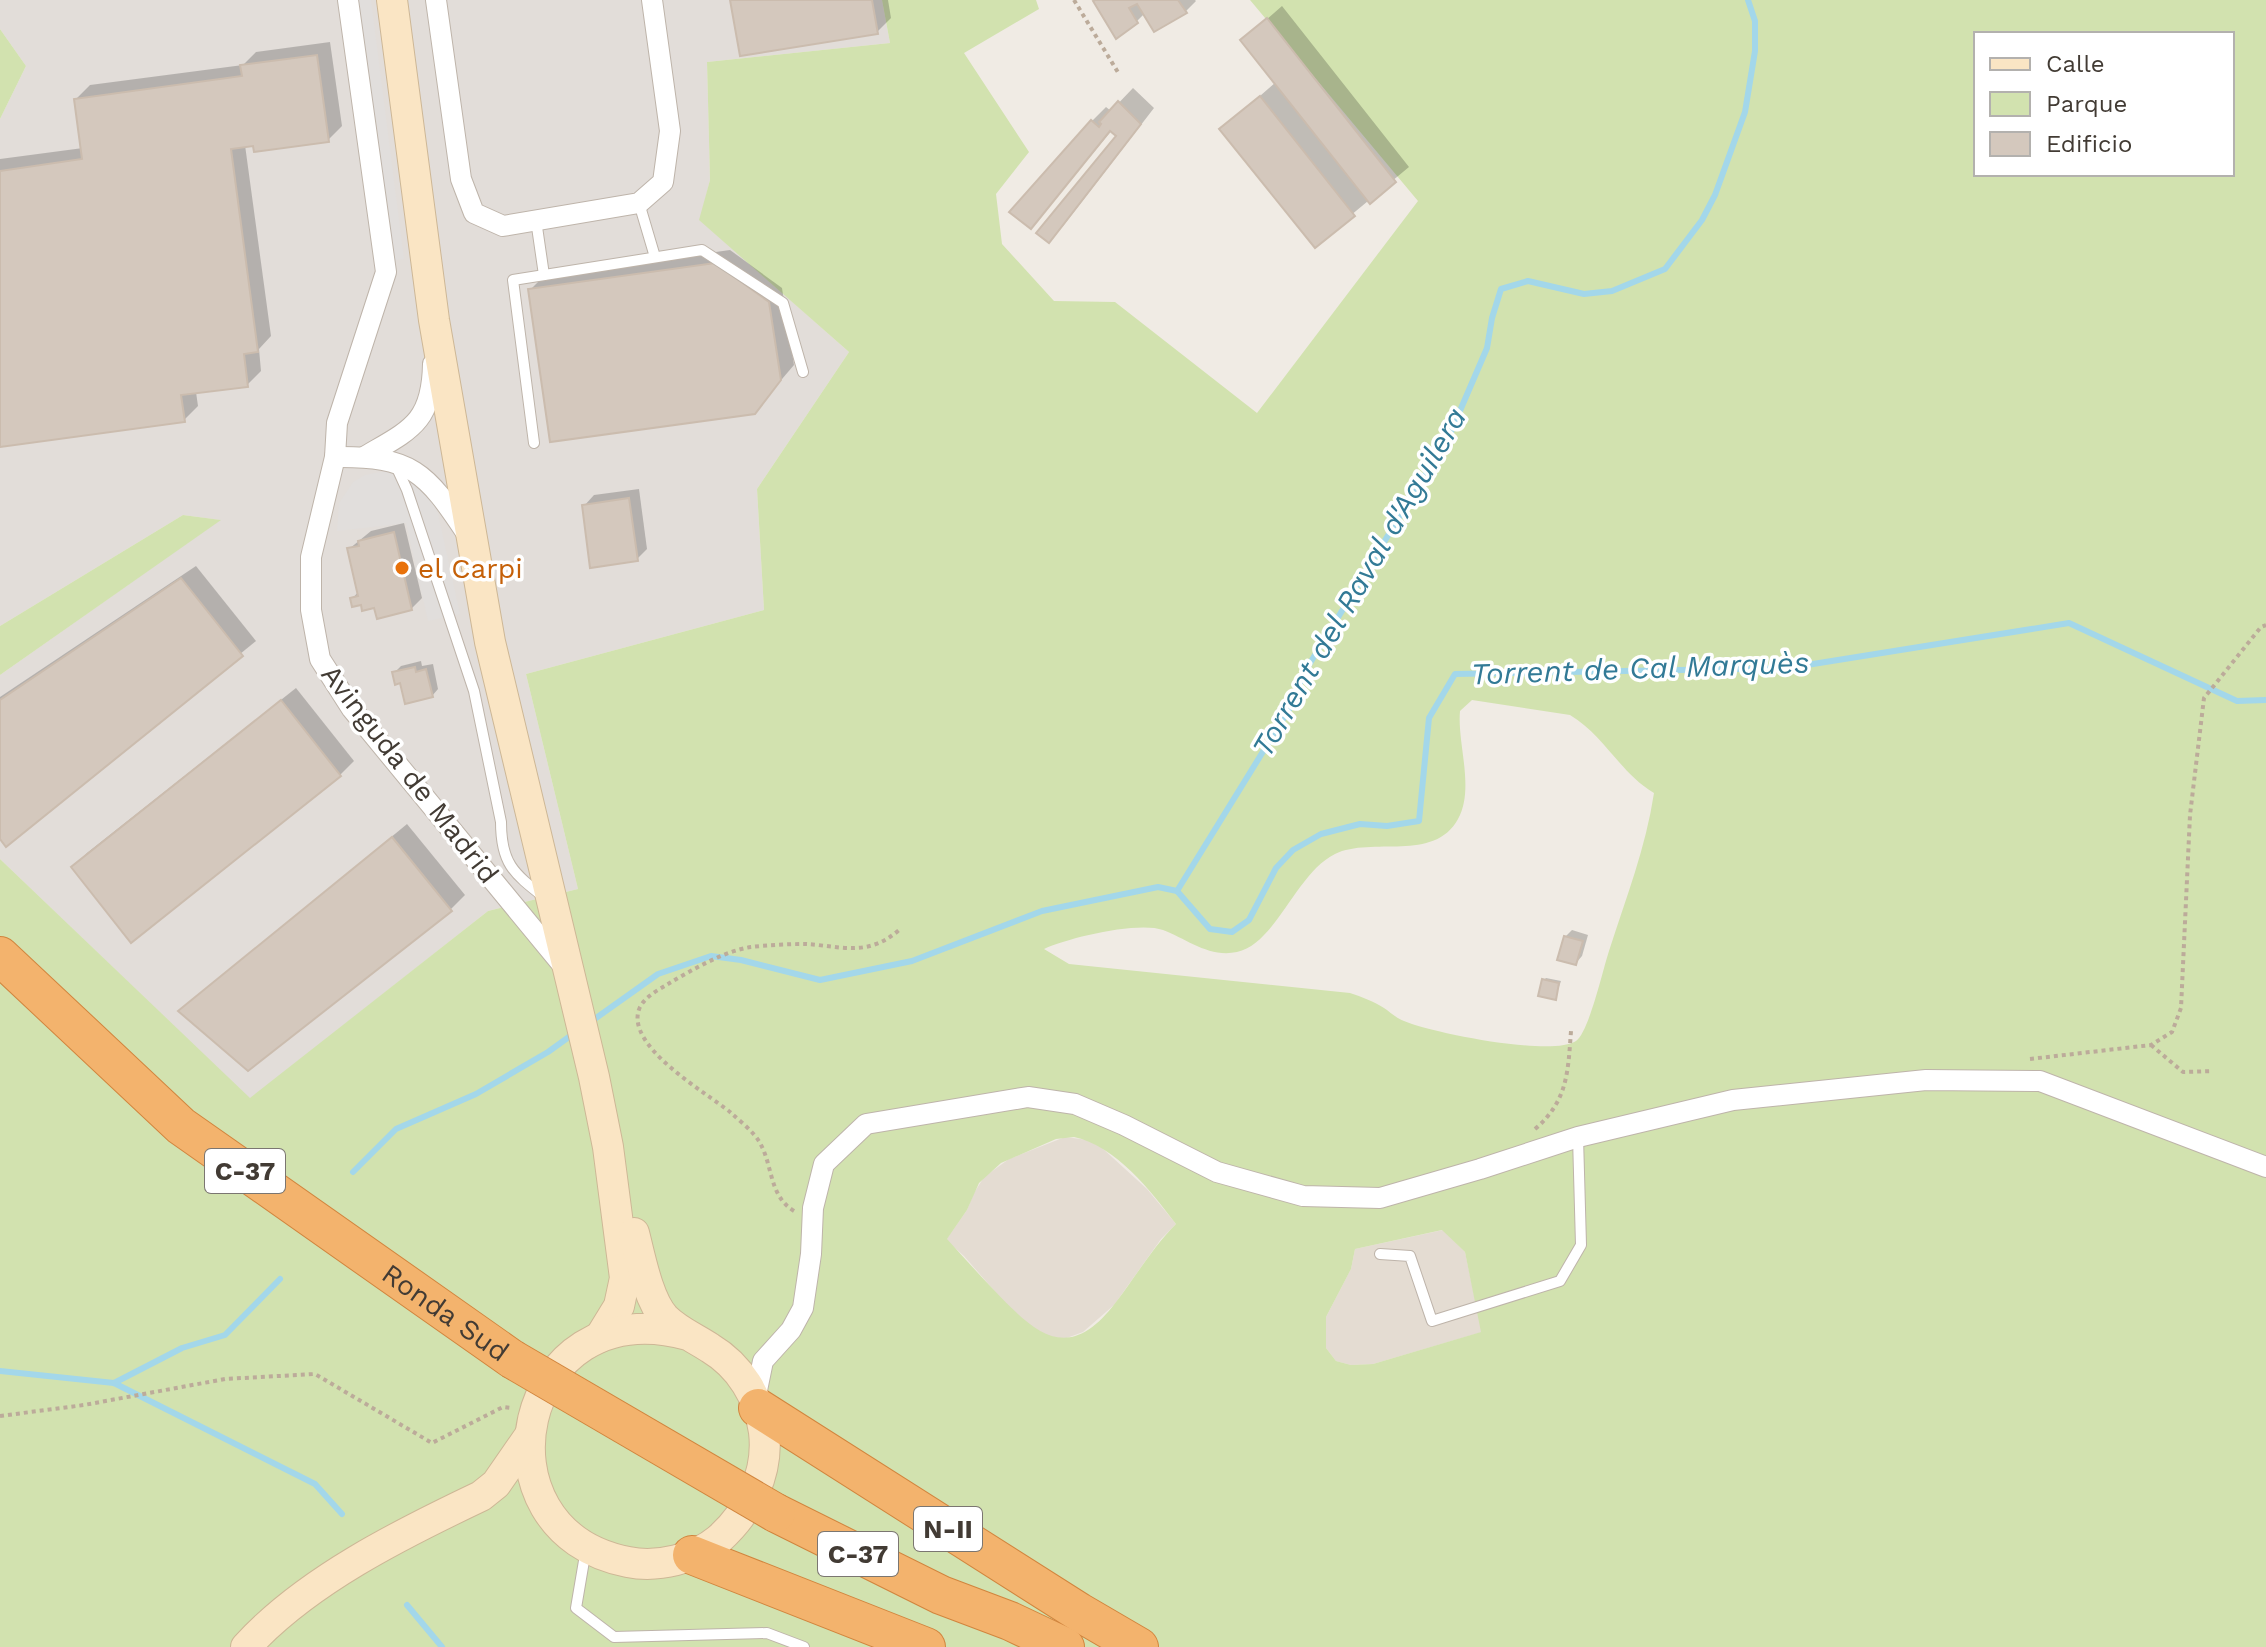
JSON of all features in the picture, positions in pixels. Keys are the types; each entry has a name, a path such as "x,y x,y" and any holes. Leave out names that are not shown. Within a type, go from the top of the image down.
{"highway":[{"name":"Ronda Sud","path":"0,956 181,1126 512,1359 776,1513 941,1595 1030,1647"},
{"name":"N-II","path":"756,1404 1079,1612 1139,1647"},
{"path":"692,1555 926,1647"},
{"name":"Ronda Sud","path":"941,1595 1010,1621 1065,1647"}],"street":[{"name":"Avinguda de Madrid","path":"348,0 386,272 337,423 335,457 311,557 311,610 320,659 352,709 569,973"},
{"name":"N-II","path":"392,0 434,320 490,642 608,1147 625,1278 619,1306 600,1337"},
{"path":"436,0 461,179 474,213 503,226 639,203 663,182 670,131 652,0"},
{"path":"364,457 400,436 416,424 425,412 433,370 434,320"},
{"path":"335,457 394,461 425,479 473,543"},
{"path":"756,1404 763,1361 791,1330 803,1308 813,1215 824,1164 866,1124 1028,1097 1075,1104 1217,1172 1303,1196 1380,1198 1578,1137 1733,1100 1926,1080 2040,1081 2266,1167"},
{"name":"N-II","path":"608,1147 663,1316 719,1354 740,1374 756,1404 764,1433 764,1458 759,1483 748,1506 733,1526 714,1543 692,1555 666,1563 638,1564 611,1559 586,1547 564,1530 546,1507 534,1481 528,1446 544,1387 559,1366 578,1349 600,1337 622,1330 644,1328 666,1329 688,1335"},
{"path":"719,1354 740,1356 774,1346"},
{"path":"246,1647 264,1628 321,1585 380,1549 481,1496 496,1484 532,1423"},
{"path":"481,1496 517,1496 546,1507"}],"lane":[{"path":"639,203 655,257"},
{"path":"536,220 544,275"},
{"path":"534,443 513,280 702,250 783,303 803,372"},
{"path":"394,461 407,490 474,691 501,822 501,844 509,866 521,880 552,903"},
{"path":"1380,1254 1410,1256 1432,1321 1560,1281 1581,1245 1578,1137"},
{"path":"586,1547 576,1608 614,1637 767,1633 804,1647"}],"path":[{"path":"1074,0 1119,74"},
{"path":"2017,1064 2030,1059 2151,1045 2172,1032 2181,1008 2190,815 2204,698 2261,627 2266,625"},
{"path":"813,1215 793,1211 783,1204 770,1179 770,1166 759,1140 729,1112 672,1071 642,1034 638,1021 639,1009 647,997 687,972 749,947 802,944 870,947 899,930"},
{"path":"1535,1129 1546,1120 1564,1091 1571,1031"},
{"path":"2151,1045 2183,1072 2213,1071"},
{"path":"0,1416 84,1405 225,1379 315,1374 432,1443 503,1407 532,1423"}],"shaded area":[{"path":"0,0 882,0 890,43 707,62 710,180 700,220 849,352 757,489 764,610 526,674 578,889 488,911 250,1099 0,859 0,675 220,520 183,515 0,626 0,119 26,66 0,29"},
{"path":"357,0 371,0 404,259 390,261"},
{"path":"386,471 411,476 430,493 438,514 460,614 428,621 406,523 337,531 339,503 353,482 365,475"},
{"path":"1065,1137 1088,1140 1101,1147 1147,1189 1176,1224 1161,1239 1114,1305 1083,1332 1064,1339 1030,1327 946,1240 967,1210 984,1177 1009,1159"},
{"path":"1443,1230 1465,1252 1482,1332 1373,1364 1351,1365 1336,1361 1326,1348 1326,1317 1351,1269 1355,1249"}],"green space":[{"path":"882,0 1036,0 1039,9 964,53 1029,152 996,194 1002,244 1054,301 1115,302 1257,413 1418,201 1250,0 2266,0 2266,1647 0,1647 0,859 250,1098 488,911 578,889 526,674 764,610 757,489 849,352 699,220 710,180 707,62 890,43","holes":["1472,700 1570,715 1593,733 1631,775 1654,793 1641,853 1586,1026 1576,1041 1543,1046 1492,1042 1418,1026 1350,993 1069,964 1044,949 1120,929 1152,928 1198,947 1217,952 1237,952 1263,936 1309,876 1335,854 1350,849 1418,845 1434,840 1447,832 1463,807 1465,780 1460,711","1074,1137 1089,1142 1118,1160 1144,1184 1176,1224 1099,1322 1067,1338 1052,1336 1023,1319 947,1239 967,1210 979,1183 1001,1163 1056,1139","1442,1230 1465,1252 1481,1332 1373,1364 1351,1365 1336,1361 1326,1348 1326,1317 1351,1269 1355,1249"]},
{"path":"0,29 26,66 0,119"},
{"path":"183,515 221,520 0,675 0,626"}],"building":[{"path":"730,0 872,0 878,34 740,56"},
{"path":"1095,0 1178,0 1187,13 1154,32 1137,4 1129,8 1138,23 1116,39"},
{"path":"1267,18 1396,182 1370,204 1240,40"},
{"path":"317,55 329,142 254,152 253,146 231,149 258,352 244,354 248,387 181,395 185,422 0,447 0,171 82,159 74,99 242,76 240,65"},
{"path":"1260,96 1355,216 1315,248 1219,129"},
{"path":"1118,101 1141,124 1049,243 1036,233 1116,136 1110,131 1031,229 1009,212 1091,120 1099,127 1099,122"},
{"path":"715,263 769,302 781,380 755,414 550,442 528,289"},
{"path":"629,498 638,561 590,568 582,505"},
{"path":"394,532 412,610 377,619 374,608 362,611 361,605 352,607 350,598 358,596 347,548 359,546 358,541"},
{"path":"181,578 243,656 6,847 0,839 0,700"},
{"path":"415,667 416,672 426,669 433,697 405,704 400,683 395,685 392,672"},
{"path":"281,700 341,776 131,943 71,867"},
{"path":"392,837 452,911 248,1071 178,1011"},
{"path":"1564,936 1583,941 1576,965 1557,960"},
{"path":"1542,979 1559,983 1556,1000 1538,996"}],"waterway":[{"name":"Torrent del Raval d'Aguilera","path":"1177,891 1293,703 1304,673 1450,434 1487,348 1501,289 1528,281 1584,294 1612,291 1665,269 1702,220 1715,195 1745,112 1755,51 1755,21 1748,0"},
{"name":"Torrent de Cal Marquès","path":"1177,891 1210,929 1232,932 1249,920 1276,868 1293,850 1321,834 1360,824 1387,826 1419,821 1429,718 1455,674 1788,668 2069,623 2237,701 2266,700"},
{"path":"589,1023 658,974 711,956 741,960 820,980 912,961 1042,911 1158,887 1177,891"},
{"path":"353,1172 396,1129 476,1094 573,1034"},
{"path":"114,1383 182,1348 225,1335 280,1279"},
{"path":"0,1371 114,1383 315,1484 342,1514"},
{"path":"407,1605 442,1647"}],"place":[{"name":"el Carpi","path":"402,568"}]}
